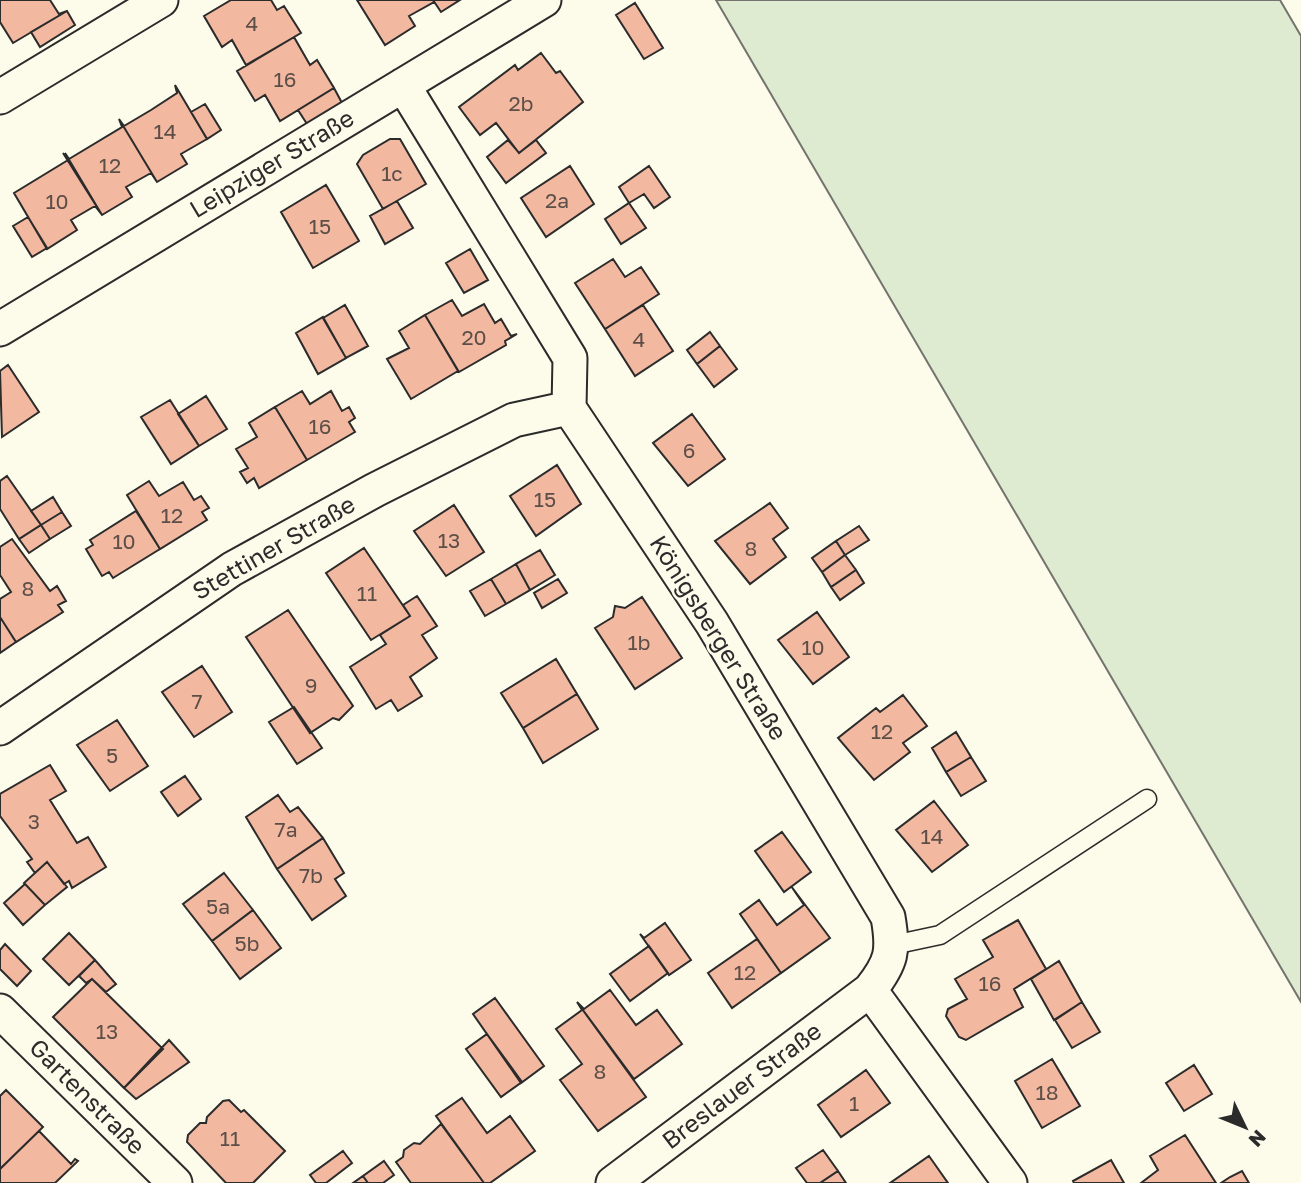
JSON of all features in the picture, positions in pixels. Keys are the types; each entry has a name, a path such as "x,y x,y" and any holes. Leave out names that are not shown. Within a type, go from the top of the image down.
{"street":[{"path":"0,97 161,0"},
{"name":"Leipziger Straße","path":"0,329 544,0"},
{"path":"404,85 570,358 569,408"},
{"name":"Stettiner Straße","path":"0,728 232,569 375,490 513,420 569,408"},
{"name":"Königsberger Straße","path":"569,408 712,623 888,917 893,945"},
{"path":"893,945 886,969 870,990 1010,1183"},
{"name":"Breslauer Straße","path":"613,1183 870,990"},
{"name":"Gartenstraße","path":"0,1011 175,1183"}],"lane":[{"path":"893,945 940,934 1147,799"}],"green space":[{"path":"716,0 1280,0 1301,36 1301,1002"}],"building":[{"path":"0,0 50,0 59,14 67,11 13,43 0,22"},
{"path":"231,0 271,0 277,10 284,6 301,33 246,65 232,40 222,47 204,16"},
{"path":"357,0 434,2 409,16 415,26 385,45"},
{"path":"433,0 460,0 441,12"},
{"path":"635,3 663,48 644,59 616,15"},
{"path":"67,11 75,25 40,47 31,32"},
{"path":"294,37 310,65 317,60 334,88 280,121 265,95 255,101 237,71"},
{"path":"541,53 556,73 560,71 583,102 519,153 496,123 480,135 459,107 515,65 518,70"},
{"path":"175,85 207,139 181,154 187,164 157,182 119,119 124,126 151,110 177,93"},
{"path":"334,88 342,103 307,124 298,110"},
{"path":"205,104 221,130 207,139 191,112"},
{"path":"119,119 157,182 151,173 126,187 132,197 102,215 65,153 69,159 122,127"},
{"path":"390,139 400,139 426,184 383,209 357,164 363,155"},
{"path":"508,140 519,153 536,140 546,153 506,183 487,157"},
{"path":"68,160 102,215 95,206 71,220 77,230 47,249 14,193"},
{"path":"570,166 594,204 546,237 521,198"},
{"path":"649,166 670,197 654,208 644,194 629,203 619,187"},
{"path":"326,185 359,241 313,268 281,212"},
{"path":"397,201 413,228 385,244 370,216"},
{"path":"629,203 646,228 621,244 605,219"},
{"path":"28,217 47,248 32,257 13,226"},
{"path":"470,249 488,280 464,293 446,263"},
{"path":"613,259 625,277 641,267 659,294 605,329 575,283"},
{"path":"452,300 462,316 484,304 495,323 501,319 511,336 517,334 505,341 506,345 459,372 425,315"},
{"path":"345,305 368,346 346,358 323,318"},
{"path":"643,305 673,351 635,376 605,329"},
{"path":"425,315 458,371 411,399 387,359 409,348 399,331"},
{"path":"323,317 346,358 318,374 296,333"},
{"path":"710,332 720,346 697,364 687,350"},
{"path":"720,346 737,369 714,387 697,364"},
{"path":"8,365 39,412 2,437 0,371"},
{"path":"302,391 310,404 331,391 342,411 349,407 355,418 349,422 355,432 307,460 275,407"},
{"path":"206,396 227,429 199,446 178,414"},
{"path":"170,400 199,446 171,464 141,417"},
{"path":"275,407 307,460 259,488 254,478 247,483 240,472 248,468 236,449 257,437 249,423"},
{"path":"692,414 725,459 688,486 653,443"},
{"path":"557,465 581,504 536,536 510,496"},
{"path":"7,476 41,525 19,539 0,509 0,481"},
{"path":"149,481 159,496 183,482 194,500 201,496 209,508 202,512 207,520 160,549 127,495"},
{"path":"53,497 62,512 41,525 31,511"},
{"path":"770,503 788,528 773,539 786,557 750,584 715,541"},
{"path":"454,505 484,552 446,576 414,531"},
{"path":"136,511 160,549 113,578 109,572 102,576 86,549 93,545 90,540"},
{"path":"62,512 71,526 50,539 41,525"},
{"path":"41,525 50,539 29,553 19,539"},
{"path":"859,526 869,540 845,555 836,541"},
{"path":"12,539 50,591 57,586 66,601 58,605 63,612 16,642 0,617 0,599 11,592 0,575 0,547"},
{"path":"836,541 845,555 822,572 812,558"},
{"path":"364,548 410,616 371,640 326,573"},
{"path":"540,550 555,575 530,590 516,564"},
{"path":"845,555 856,570 831,587 822,572"},
{"path":"516,564 530,590 506,604 491,579"},
{"path":"856,570 864,583 840,600 831,587"},
{"path":"491,579 506,604 485,616 470,591"},
{"path":"558,579 567,593 542,608 534,593"},
{"path":"417,596 437,626 422,635 437,658 410,677 422,696 398,711 391,700 376,709 350,667 386,644 380,635 410,616 403,605"},
{"path":"642,597 682,658 635,689 595,628 613,617 615,606 625,608"},
{"path":"288,610 353,706 339,720 333,718 310,733 246,637"},
{"path":"817,612 849,657 813,684 778,640"},
{"path":"0,617 16,642 0,653"},
{"path":"556,659 577,694 523,728 501,693"},
{"path":"202,666 232,712 194,737 162,692"},
{"path":"577,694 598,729 543,763 523,728"},
{"path":"903,695 927,726 903,743 910,752 874,780 838,738 876,708 880,712"},
{"path":"294,707 322,748 297,764 269,722"},
{"path":"117,720 148,766 110,791 77,745"},
{"path":"956,732 971,757 946,772 932,748"},
{"path":"971,757 986,781 961,796 946,772"},
{"path":"50,765 66,791 50,800 77,843 88,837 106,867 72,888 69,881 64,884 47,862 35,873 27,862 32,859 0,816 0,794"},
{"path":"185,776 201,799 178,816 161,792"},
{"path":"278,795 290,812 298,807 323,838 277,869 246,817"},
{"path":"934,801 968,845 932,872 896,830"},
{"path":"782,832 811,872 784,892 755,851"},
{"path":"323,838 344,873 335,879 346,896 312,920 277,869"},
{"path":"47,862 67,887 45,905 24,883"},
{"path":"224,873 253,910 212,941 183,904"},
{"path":"25,884 45,905 23,925 4,903"},
{"path":"791,886 830,938 781,973 740,914 759,900 777,925 804,905"},
{"path":"253,910 281,948 240,979 212,941"},
{"path":"1018,920 1046,969 1014,989 1023,1007 966,1040 959,1037 946,1016 948,1009 967,999 955,979 993,957 983,940"},
{"path":"665,923 691,960 669,975 640,934 644,938"},
{"path":"69,933 95,960 69,985 43,959"},
{"path":"757,939 781,973 732,1008 708,973"},
{"path":"5,944 31,971 17,986 0,969 0,950"},
{"path":"649,946 668,973 630,1001 610,974"},
{"path":"95,960 116,984 106,992 92,979 86,983 79,976"},
{"path":"1059,961 1082,1002 1054,1020 1031,979"},
{"path":"92,979 163,1049 124,1088 53,1017"},
{"path":"610,990 636,1025 657,1010 682,1044 634,1079 577,1002 584,1009"},
{"path":"495,998 544,1066 521,1083 473,1014"},
{"path":"577,1002 646,1097 598,1131 560,1080 582,1064 556,1029 582,1010"},
{"path":"1082,1002 1100,1032 1072,1048 1055,1020"},
{"path":"487,1034 522,1082 501,1097 466,1049"},
{"path":"169,1040 189,1062 136,1099 124,1088"},
{"path":"1052,1059 1080,1106 1042,1128 1015,1081"},
{"path":"1194,1065 1212,1094 1184,1111 1166,1083"},
{"path":"866,1070 890,1103 841,1137 818,1105"},
{"path":"6,1090 43,1127 0,1169 0,1096"},
{"path":"462,1098 487,1133 510,1116 535,1151 490,1183 484,1183 436,1116"},
{"path":"229,1100 241,1112 244,1110 285,1151 253,1183 226,1183 187,1142 188,1135 200,1123 206,1123 207,1117 223,1101"},
{"path":"441,1124 484,1183 411,1183 396,1162 403,1157 404,1150 414,1143 420,1144"},
{"path":"39,1131 71,1164 75,1159 78,1161 55,1183 0,1183 0,1169"},
{"path":"1185,1135 1216,1183 1141,1183 1158,1170 1150,1156"},
{"path":"823,1150 838,1171 820,1183 807,1183 796,1168"},
{"path":"343,1151 352,1163 326,1183 316,1183 310,1175"},
{"path":"929,1156 948,1183 890,1183"},
{"path":"1111,1160 1124,1183 1074,1183 1073,1181"},
{"path":"384,1161 394,1175 383,1183 368,1183 363,1176"},
{"path":"838,1171 846,1183 820,1183"},
{"path":"1242,1171 1249,1183 1221,1183 1230,1177"},
{"path":"363,1176 368,1183 353,1183"}]}
